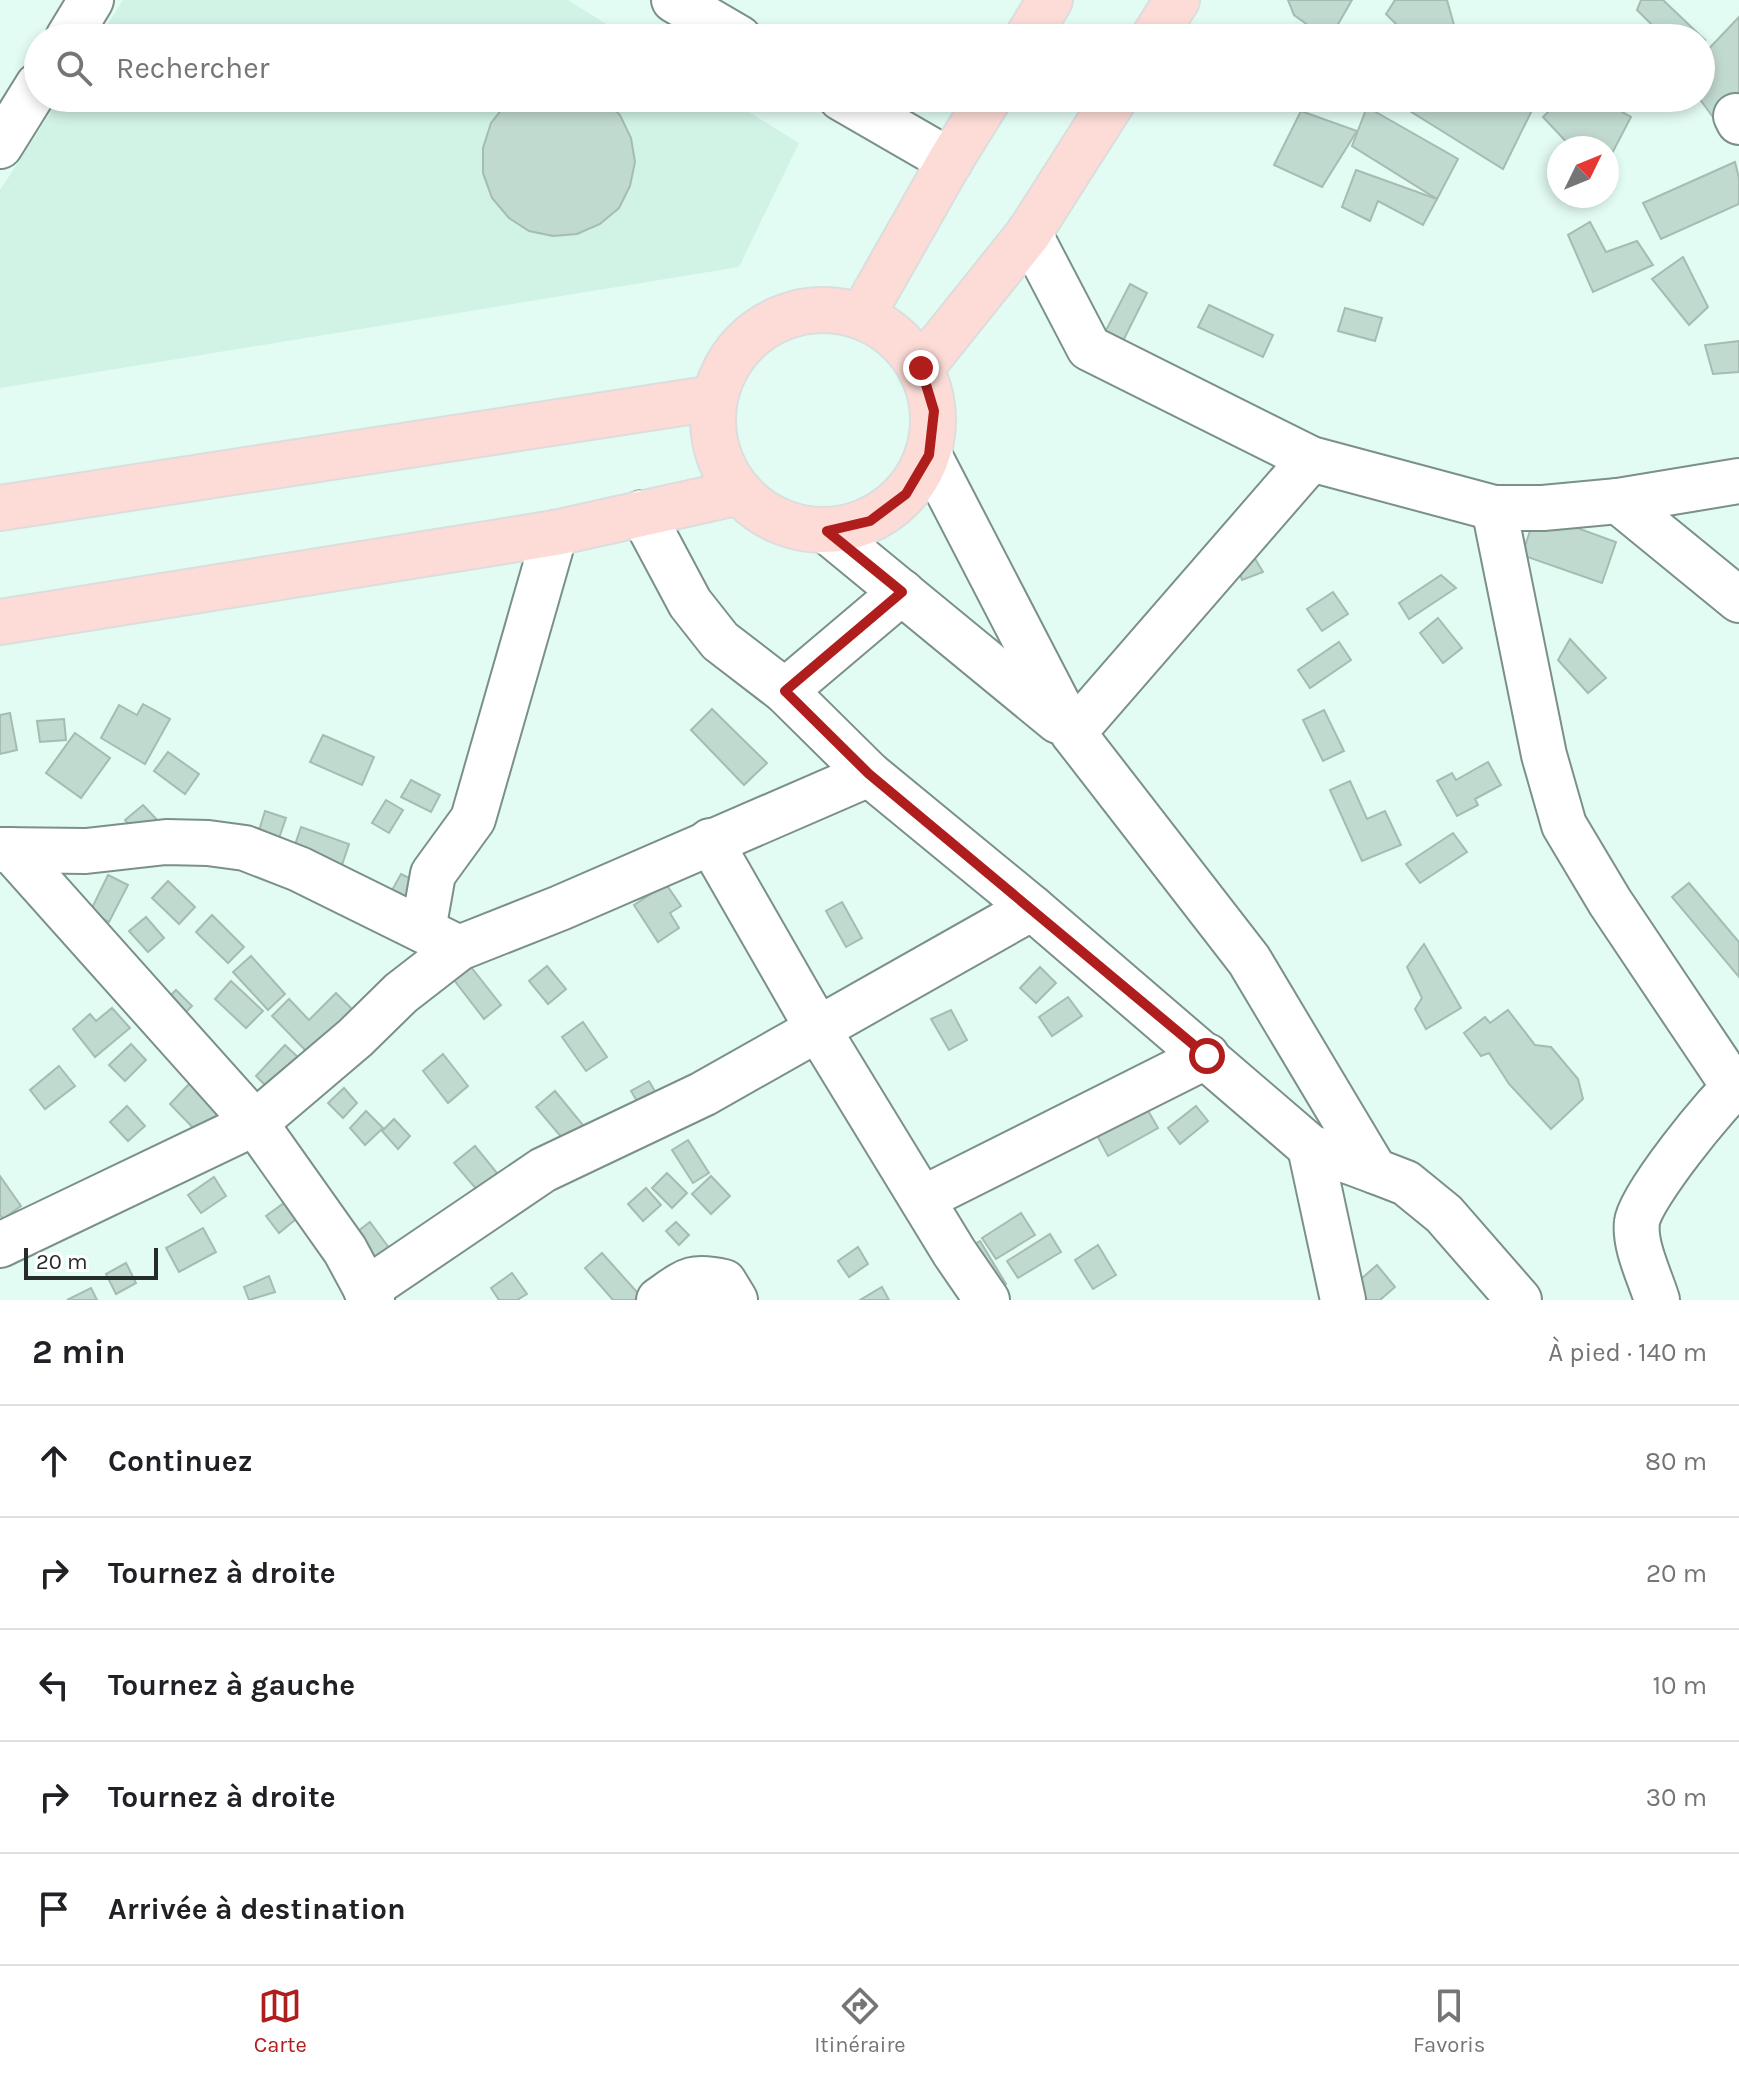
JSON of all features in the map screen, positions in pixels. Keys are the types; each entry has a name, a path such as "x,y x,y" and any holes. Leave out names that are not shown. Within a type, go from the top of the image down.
{"main road":[{"path":"1035,24 1050,0"},
{"path":"1162,24 1177,0"},
{"path":"862,316 980,112"},
{"path":"921,368 1029,233 1106,112"},
{"path":"814,309 862,316 896,336 921,368 934,411 929,455 906,494 870,521 827,531 792,527 759,510 740,492 715,443 714,398 733,354 769,323 814,309"},
{"path":"0,508 714,398"},
{"path":"0,622 555,533 740,492"}],"street":[{"path":"76,24 91,0"},
{"path":"674,0 715,24"},
{"path":"0,146 24,107"},
{"path":"865,112 950,161"},
{"path":"1029,233 1089,348 1311,459 1494,508 1543,508 1618,501 1739,481"},
{"path":"929,455 1073,733 1249,960 1375,1171"},
{"path":"1073,733 1311,459"},
{"path":"1618,501 1739,600"},
{"path":"1494,508 1544,755 1564,825 1610,902 1736,1085 1676,1158 1641,1209 1636,1223 1639,1242 1657,1300"},
{"path":"642,513 690,603 720,641 785,691 869,774 1207,1056 1310,1147 1406,1183 1444,1214 1519,1300"},
{"path":"827,531 1073,733"},
{"path":"441,939 433,874 473,819 555,533"},
{"path":"785,691 902,592"},
{"path":"0,1245 255,1123 355,1038 401,993 441,939 560,908 869,774"},
{"path":"710,841 819,1031 987,1300"},
{"path":"6,850 86,851 166,842 245,848 299,869 441,939"},
{"path":"6,850 255,1123 345,1250 370,1297 543,1170 703,1094 1032,908"},
{"path":"922,1199 1207,1056"},
{"path":"1310,1147 1343,1300"},
{"path":"659,1300 689,1278 724,1282 735,1300"}],"shaded area":[{"path":"123,0 568,0 607,24 108,24"},
{"path":"51,112 749,112 799,143 739,267 0,388 0,190"}],"building":[{"path":"1288,0 1352,0 1338,24 1307,24 1294,15"},
{"path":"1395,0 1447,0 1454,24 1396,24 1386,14"},
{"path":"1641,0 1663,0 1688,24 1651,24 1637,10"},
{"path":"1739,17 1739,111 1718,124 1709,112 1715,112 1715,42"},
{"path":"500,112 617,112 631,138 635,162 630,186 619,208 600,224 577,234 553,236 529,231 509,218 492,198 483,173 483,148 491,123"},
{"path":"1300,112 1357,131 1322,187 1274,165"},
{"path":"1365,112 1376,112 1458,159 1437,199 1352,146"},
{"path":"1411,112 1531,112 1503,169"},
{"path":"1548,112 1622,112 1631,117 1619,140 1619,136 1561,136 1543,117"},
{"path":"1735,162 1739,178 1739,204 1661,239 1643,203"},
{"path":"1356,170 1437,199 1423,225 1378,201 1370,221 1342,207"},
{"path":"1590,222 1606,252 1637,241 1653,265 1593,292 1568,235"},
{"path":"1683,257 1708,307 1689,325 1652,279"},
{"path":"1130,284 1147,293 1121,345 1103,336"},
{"path":"1209,305 1273,335 1263,357 1198,327"},
{"path":"1345,308 1382,318 1375,341 1338,331"},
{"path":"1739,341 1739,372 1713,374 1705,345"},
{"path":"1536,513 1616,542 1602,583 1522,555"},
{"path":"1251,552 1263,572 1242,580 1237,564"},
{"path":"1441,575 1456,588 1409,619 1399,603"},
{"path":"1333,592 1348,614 1322,631 1307,609"},
{"path":"1438,618 1462,648 1443,663 1420,633"},
{"path":"1570,639 1606,678 1588,693 1558,660"},
{"path":"1339,642 1351,660 1310,688 1298,670"},
{"path":"143,704 170,719 145,764 101,738 119,705 137,715"},
{"path":"712,709 767,763 744,785 691,730"},
{"path":"1324,710 1344,751 1323,761 1303,720"},
{"path":"10,713 17,750 0,754 0,715"},
{"path":"64,719 66,740 40,742 37,721"},
{"path":"75,733 110,758 81,798 46,773"},
{"path":"323,735 374,757 362,785 310,762"},
{"path":"168,752 199,774 185,794 154,771"},
{"path":"1488,762 1501,785 1475,799 1478,805 1457,816 1437,781 1452,773 1456,780"},
{"path":"411,780 440,795 431,812 401,797"},
{"path":"1350,781 1367,819 1385,811 1401,845 1362,861 1330,790"},
{"path":"386,800 403,810 389,833 372,823"},
{"path":"143,805 161,824 143,841 125,820"},
{"path":"265,811 286,818 277,844 257,837"},
{"path":"301,827 349,844 340,871 292,854"},
{"path":"1453,833 1467,852 1420,883 1406,864"},
{"path":"401,874 423,885 413,904 391,892"},
{"path":"108,875 128,885 109,922 90,912"},
{"path":"168,881 195,907 179,924 152,898"},
{"path":"1689,883 1739,942 1739,977 1672,897"},
{"path":"666,884 681,906 670,913 679,928 658,942 634,905"},
{"path":"842,902 862,938 846,947 826,911"},
{"path":"212,915 244,947 228,963 196,932"},
{"path":"146,917 164,938 148,952 129,931"},
{"path":"1424,944 1461,1008 1426,1029 1415,1009 1422,998 1407,967"},
{"path":"251,956 285,994 268,1010 233,972"},
{"path":"547,966 566,989 548,1004 529,981"},
{"path":"471,967 501,1005 484,1019 454,980"},
{"path":"1040,967 1056,983 1036,1003 1020,988"},
{"path":"231,981 263,1011 246,1028 215,999"},
{"path":"176,990 192,1006 176,1022 160,1006"},
{"path":"336,993 353,1010 308,1053 272,1016 289,999 309,1020"},
{"path":"1068,997 1082,1016 1052,1036 1039,1017"},
{"path":"112,1008 130,1028 95,1057 73,1029 90,1014 96,1021"},
{"path":"951,1010 967,1040 949,1050 931,1019"},
{"path":"1508,1010 1535,1045 1551,1047 1578,1079 1583,1099 1551,1129 1509,1084 1489,1053 1481,1056 1464,1033 1485,1017 1490,1023"},
{"path":"583,1022 607,1057 586,1071 562,1037"},
{"path":"131,1044 146,1060 125,1081 109,1065"},
{"path":"285,1045 300,1059 270,1090 256,1076"},
{"path":"443,1054 468,1086 448,1103 423,1071"},
{"path":"59,1066 75,1086 45,1109 30,1090"},
{"path":"649,1081 673,1122 655,1132 631,1091"},
{"path":"191,1082 222,1115 201,1136 170,1104"},
{"path":"1134,1086 1158,1128 1108,1156 1085,1113"},
{"path":"344,1088 357,1103 343,1118 328,1103"},
{"path":"555,1091 587,1130 568,1145 536,1107"},
{"path":"127,1106 145,1126 128,1141 110,1122"},
{"path":"1196,1106 1208,1121 1180,1144 1168,1128"},
{"path":"366,1111 383,1128 365,1145 350,1128"},
{"path":"394,1119 410,1136 398,1149 382,1131"},
{"path":"688,1140 709,1173 693,1183 672,1150"},
{"path":"475,1146 510,1189 490,1205 454,1163"},
{"path":"667,1173 687,1193 672,1208 652,1188"},
{"path":"0,1176 21,1206 3,1219 0,1215"},
{"path":"711,1176 730,1196 711,1214 692,1194"},
{"path":"214,1177 226,1196 201,1213 188,1195"},
{"path":"646,1188 661,1205 643,1221 628,1204"},
{"path":"284,1203 296,1219 279,1233 266,1216"},
{"path":"1021,1213 1035,1235 996,1259 982,1238"},
{"path":"370,1222 395,1256 375,1271 349,1238"},
{"path":"676,1222 689,1235 679,1245 666,1231"},
{"path":"203,1228 216,1252 179,1272 166,1248"},
{"path":"1050,1234 1061,1252 1018,1278 1007,1261"},
{"path":"980,1241 1006,1284 987,1295 960,1253"},
{"path":"1098,1245 1116,1275 1093,1289 1075,1260"},
{"path":"858,1247 868,1264 849,1277 838,1261"},
{"path":"602,1253 644,1300 613,1300 585,1268"},
{"path":"126,1263 136,1283 116,1294 106,1274"},
{"path":"1377,1265 1395,1287 1380,1300 1367,1300 1354,1285"},
{"path":"512,1273 527,1294 517,1300 499,1300 491,1288"},
{"path":"269,1276 275,1292 249,1300 244,1287"},
{"path":"882,1287 889,1300 860,1300"},
{"path":"91,1288 97,1300 67,1300"}],"route":[{"path":"921,368 934,411 929,455 906,494 870,521 827,531 902,592 785,691 869,774 1207,1056"}]}
